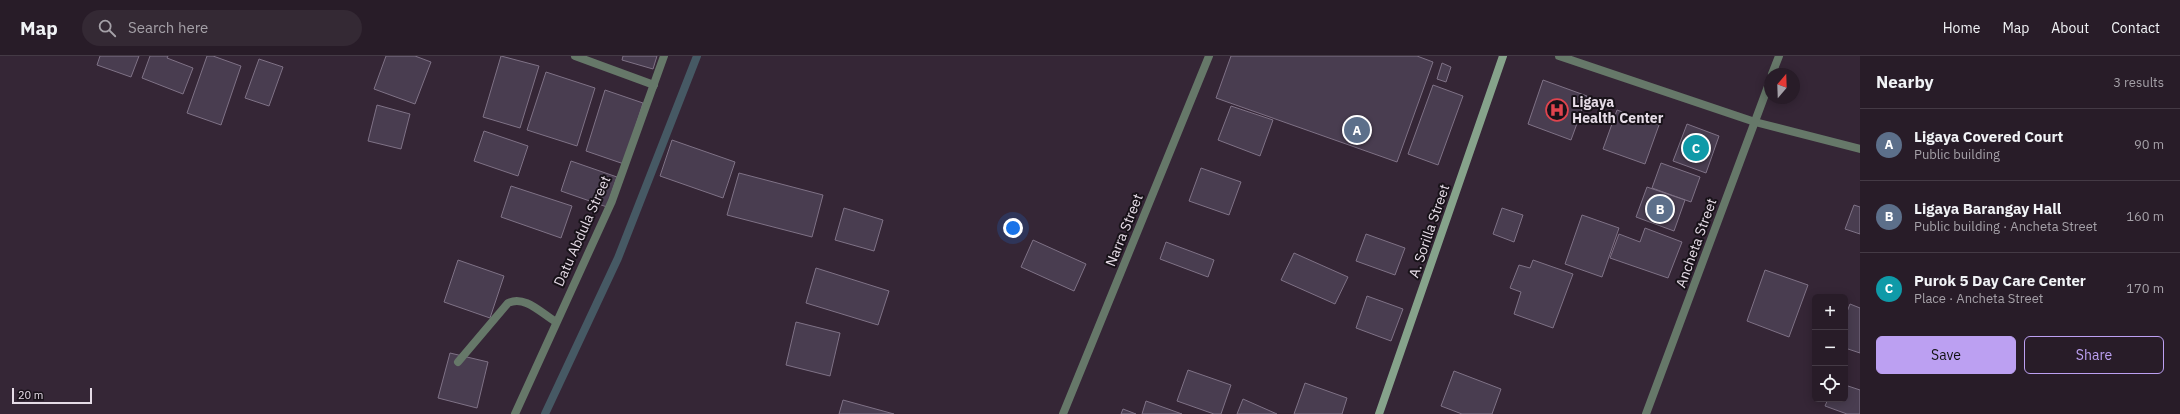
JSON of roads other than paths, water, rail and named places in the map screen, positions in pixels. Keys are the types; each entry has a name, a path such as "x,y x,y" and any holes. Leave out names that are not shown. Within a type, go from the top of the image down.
{"street":[{"path":"575,56 654,85"},
{"name":"Datu Abdula Street","path":"515,414 612,201 664,56"},
{"name":"Narra Street","path":"1063,414 1209,56"},
{"name":"A. Sorilla Street","path":"1379,414 1504,56"},
{"path":"1559,56 1755,122 1860,149"},
{"path":"1774,68 1779,56"},
{"name":"Ancheta Street","path":"1646,414 1764,97"},
{"path":"458,362 508,303 515,300 523,300 556,322"}],"waterway":[{"path":"545,414 618,258 697,56"}],"place":[{"name":"Ligaya Health Center","path":"1557,110"},
{"name":"Ligaya Covered Court","path":"1357,130"},
{"name":"Purok 5 Day Care Center","path":"1696,148"},
{"name":"Ligaya Barangay Hall","path":"1660,209"}]}
